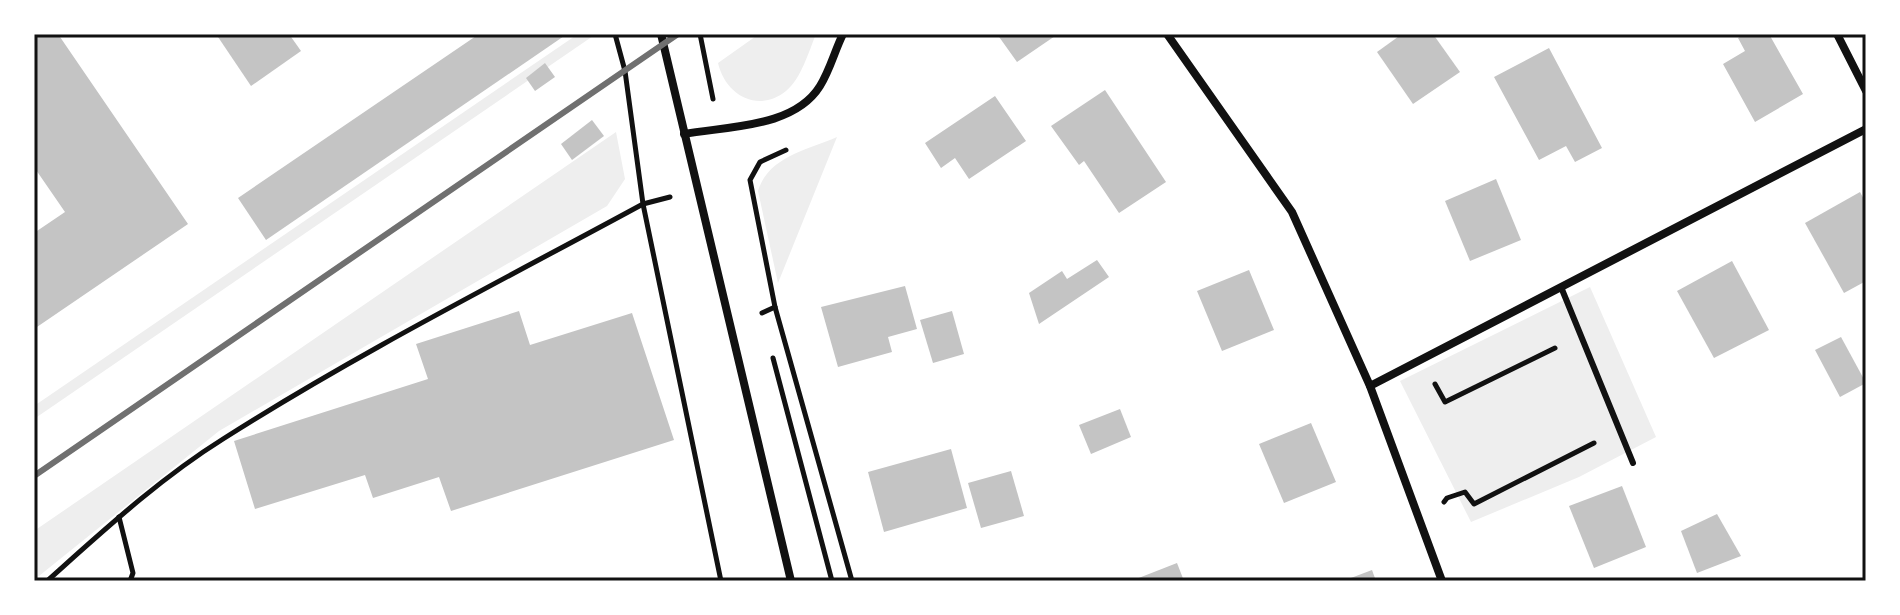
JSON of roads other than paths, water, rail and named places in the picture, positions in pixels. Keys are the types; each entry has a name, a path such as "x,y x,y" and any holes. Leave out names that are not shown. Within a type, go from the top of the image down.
{"street":[{"path":"661,34 791,581"},
{"path":"684,134 784,116 803,105 820,86 843,34"},
{"path":"1167,34 1292,212 1370,386 1442,581"},
{"path":"1837,34 1866,91"},
{"path":"1370,386 1866,129"}],"lane":[{"path":"1561,287 1633,463"}],"railway":[{"path":"34,476 678,34"}]}
